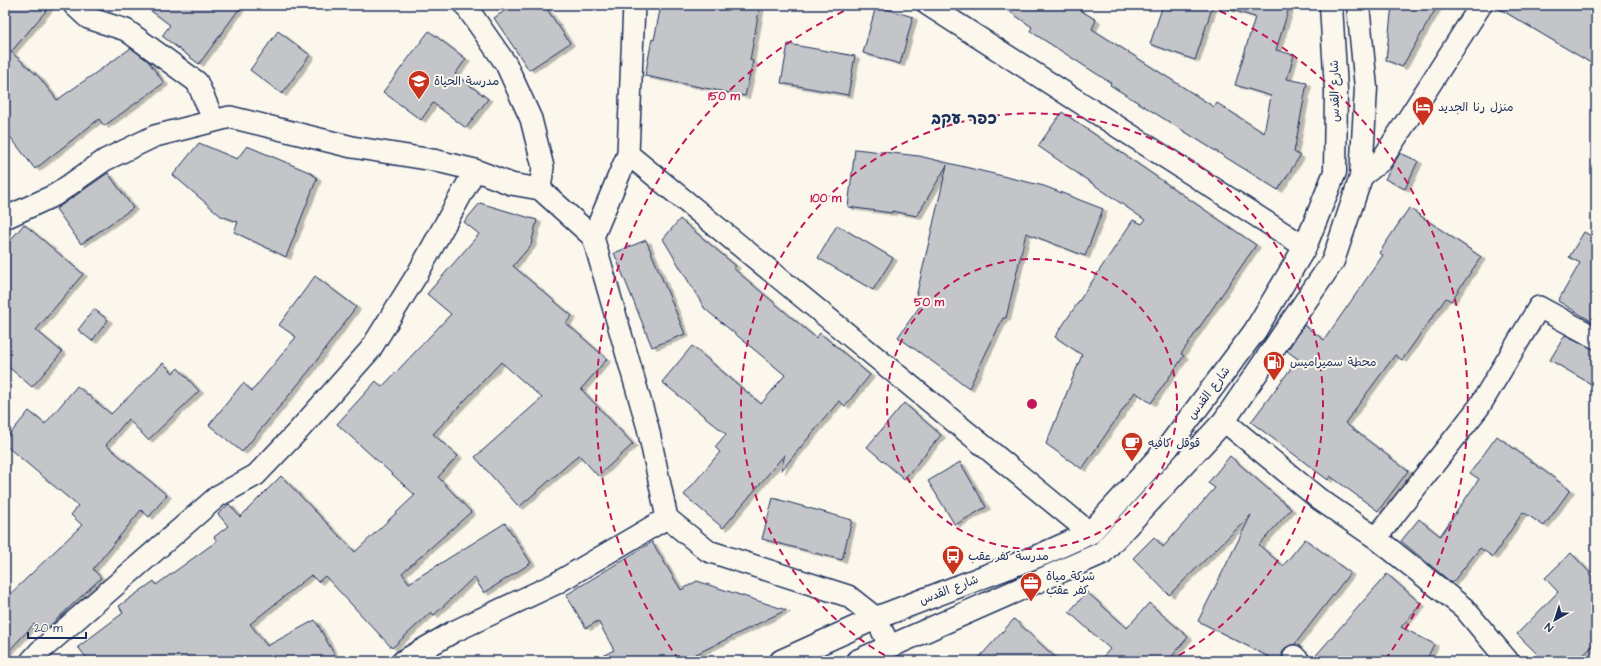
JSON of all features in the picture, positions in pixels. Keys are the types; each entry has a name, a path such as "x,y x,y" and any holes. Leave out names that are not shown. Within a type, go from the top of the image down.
{"main road":[{"name":"شارع القدس","path":"781,661 876,618 1042,554 1090,533 1168,447 1255,331 1305,247 1335,172 1336,90 1331,5"},
{"path":"857,661 893,653 1102,553 1224,421 1333,261 1361,177 1366,88 1358,5"}],"street":[{"path":"74,5 88,18 126,30 197,82 214,120"},
{"path":"464,5 506,64 531,119 543,167 540,189"},
{"path":"593,237 628,154 634,5"},
{"path":"928,5 1305,247"},
{"path":"1361,177 1381,161 1481,5"},
{"path":"5,218 55,195 105,160 155,136 230,117 352,147 433,160 475,170 511,184 540,189 593,237 648,428 667,518 708,551 848,596 876,618 893,653"},
{"path":"628,154 1090,533"},
{"path":"31,661 40,651 218,496 256,475 299,430 370,350 418,273 475,170"},
{"path":"1376,538 1479,407 1539,307 1596,338"},
{"path":"1224,421 1319,499 1376,538 1464,608 1508,661"},
{"path":"403,661 453,632 555,584 667,518"}],"building":[{"path":"5,5 51,5 11,52 39,77 57,100 131,48 148,61 164,83 104,126 99,119 35,169 5,130"},
{"path":"143,5 242,5 199,64 162,36 170,25"},
{"path":"513,5 544,5 570,43 529,70 494,18"},
{"path":"661,5 760,5 750,60 753,61 745,96 645,76 652,39 654,40"},
{"path":"1000,5 1072,5 1096,20 1092,29 1214,107 1217,103 1264,133 1271,96 1235,85 1255,17 1226,8 1227,5 1290,5 1276,50 1294,55 1287,79 1307,83 1294,152 1300,156 1278,190 1110,85 1111,83 1030,31 1032,27"},
{"path":"1163,5 1213,5 1195,60 1150,44"},
{"path":"1392,5 1438,5 1402,67 1386,60"},
{"path":"1493,5 1596,5 1596,66"},
{"path":"876,6 913,17 900,64 863,53"},
{"path":"278,31 310,55 282,94 250,70"},
{"path":"429,31 466,59 455,74 488,99 466,128 433,103 421,120 383,92"},
{"path":"788,44 855,56 848,95 781,83"},
{"path":"1062,112 1256,245 1181,354 1184,356 1151,403 1135,392 1082,469 1046,444 1082,355 1055,337 1133,220 1142,224 1145,220 1038,146"},
{"path":"199,143 237,159 247,146 309,172 317,178 286,257 234,232 238,222 221,216 173,175"},
{"path":"855,149 919,156 1044,186 1103,209 1085,256 1026,233 1006,318 1003,318 969,388 898,337 925,299 916,297 947,165 917,216 892,211 892,213 848,207"},
{"path":"1400,153 1418,161 1405,189 1385,179"},
{"path":"108,173 133,208 81,244 56,209"},
{"path":"480,203 537,220 531,245 513,266 572,316 566,323 607,359 581,389 633,444 598,476 579,455 519,507 475,457 542,398 501,362 433,434 458,456 438,477 471,512 402,573 409,583 505,523 531,563 484,593 474,577 434,615 431,612 392,648 325,576 318,582 311,575 250,624 267,646 315,620 338,661 89,661 78,647 123,613 119,606 154,581 156,585 217,541 214,537 228,526 218,514 229,504 240,517 281,476 355,552 415,495 337,424 376,381 382,387 451,314 427,294 479,234 464,222"},
{"path":"1409,208 1481,257 1451,301 1446,298 1402,360 1395,355 1345,423 1408,471 1378,511 1330,476 1328,480 1251,422 1298,359 1287,351 1304,325 1324,340 1383,255 1379,253"},
{"path":"680,219 736,266 733,268 816,338 820,333 870,375 845,406 839,401 781,471 785,454 723,528 684,495 720,452 715,447 726,434 662,382 692,346 761,404 785,375 705,309 663,239"},
{"path":"24,224 83,274 36,330 62,352 32,387 5,364 5,247"},
{"path":"837,225 893,258 873,290 818,258"},
{"path":"1584,232 1595,238 1596,236 1596,324 1558,301 1580,263 1569,257"},
{"path":"646,240 685,334 652,347 614,253"},
{"path":"315,276 356,307 309,371 242,452 209,425 243,383 252,391 296,337 279,325"},
{"path":"94,309 108,320 92,341 78,330"},
{"path":"1565,335 1596,350 1596,387 1550,360"},
{"path":"163,363 173,373 178,368 199,391 148,440 128,419 106,445 167,495 149,517 141,510 93,569 101,578 42,633 34,624 5,655 5,599 82,525 71,515 78,506 5,445 5,440 29,411 45,424 77,386 111,414"},
{"path":"904,403 941,435 904,479 867,447"},
{"path":"1497,436 1570,490 1544,526 1523,512 1493,557 1480,548 1452,583 1401,541 1419,519 1440,536 1479,479 1470,473"},
{"path":"1230,456 1291,509 1259,545 1283,566 1305,539 1350,573 1295,644 1285,648 1282,653 1283,661 1277,661 1198,621 1251,515 1169,595 1133,558 1154,537 1163,547 1215,488 1208,483"},
{"path":"960,462 986,507 955,525 928,481"},
{"path":"773,498 852,520 842,560 762,539"},
{"path":"652,542 681,590 697,581 786,610 682,661 593,661 614,650 598,621 586,628 566,595"},
{"path":"1571,553 1596,579 1596,642 1578,661 1544,661 1517,634 1558,592 1545,578"},
{"path":"1387,574 1421,604 1401,627 1434,644 1426,661 1311,661"},
{"path":"1087,592 1127,628 1149,603 1188,637 1168,661 1099,661 1110,649 1069,612"},
{"path":"1014,619 1059,661 976,661"}],"place":[{"name":"مدرسة الحياة","path":"419,100"},
{"name":"منزل رنا الجديد","path":"1423,126"},
{"name":"محطة سميراميس","path":"1274,382"},
{"name":"قوقل كافيه","path":"1132,462"},
{"name":"مدرسة كفر عقب","path":"953,576"},
{"name":"شركة مياة كفر عقب","path":"1031,602"}],"district":[{"name":"כפר עקב","path":"964,119"}]}
